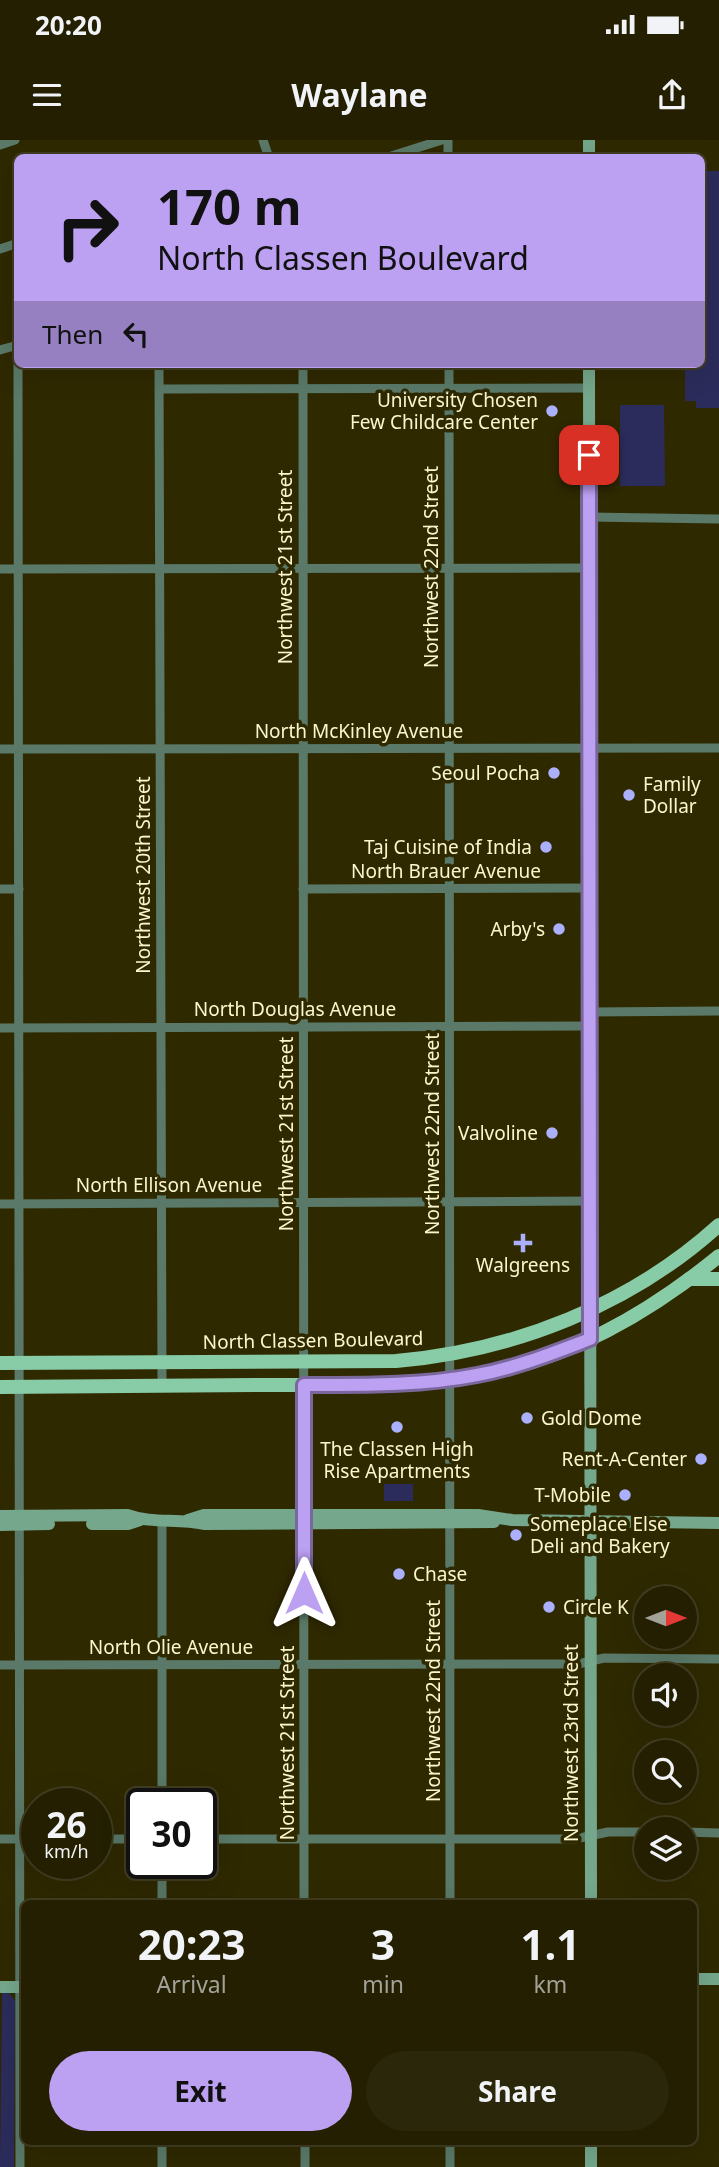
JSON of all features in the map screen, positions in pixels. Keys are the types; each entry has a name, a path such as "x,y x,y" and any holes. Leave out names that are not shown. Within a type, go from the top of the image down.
{"main road":[{"name":"Northwest 23rd Street","path":"589,368 591,1900"},
{"name":"North Classen Boulevard","path":"0,1363 396,1361 450,1354 519,1337 590,1310 660,1272 719,1225"},
{"path":"0,1387 397,1383 496,1371 590,1339 689,1279 719,1256"},
{"path":"689,1279 719,1279"},
{"path":"0,1516 20,1520 128,1524 140,1520 188,1520 204,1524 304,1520 719,1523"},
{"path":"0,1525 20,1520"},
{"path":"697,1979 719,1979"},
{"path":"0,1987 21,1987"},
{"path":"592,2145 592,2167"}],"street":[{"path":"0,145 15,140"},
{"path":"398,154 442,140"},
{"path":"18,368 21,1913"},
{"name":"Northwest 20th Street","path":"159,368 162,1386"},
{"name":"Northwest 21st Street","path":"303,368 304,1900"},
{"name":"Northwest 22nd Street","path":"449,368 450,1900"},
{"path":"160,389 589,388"},
{"path":"589,517 719,519"},
{"path":"0,569 590,568"},
{"name":"North McKinley Avenue","path":"0,750 719,748"},
{"name":"North Brauer Avenue","path":"303,889 590,888"},
{"path":"0,889 19,889"},
{"path":"590,1012 719,1011"},
{"name":"North Douglas Avenue","path":"0,1028 590,1026"},
{"name":"North Ellison Avenue","path":"0,1203 590,1201"},
{"path":"162,1520 162,1788"},
{"name":"North Olie Avenue","path":"0,1665 578,1664 604,1658 719,1659"},
{"path":"217,1839 575,1839 608,1832 634,1832"},
{"path":"697,1832 719,1833"},
{"path":"0,1839 20,1839"},
{"path":"162,1879 162,1900"},
{"path":"20,2167 21,2077"},
{"path":"162,2145 162,2167"},
{"path":"305,2145 305,2167"},
{"path":"450,2145 450,2167"}],"shaded area":[{"path":"705,171 719,171 719,408 696,408 696,401 685,401 685,368 705,368"},
{"path":"620,405 664,405 665,486 620,486"},
{"path":"384,1484 413,1484 413,1501 384,1501"},
{"path":"2,1993 9,1993 15,2001 14,2167 0,2167"}],"place":[{"name":"University Chosen Few Childcare Center","path":"552,411"},
{"name":"Seoul Pocha","path":"554,773"},
{"name":"Family Dollar","path":"629,795"},
{"name":"Taj Cuisine of India","path":"546,847"},
{"name":"Arby's","path":"559,929"},
{"name":"Valvoline","path":"552,1133"},
{"name":"Walgreens","path":"523,1243"},
{"name":"Gold Dome","path":"527,1418"},
{"name":"The Classen High Rise Apartments","path":"397,1427"},
{"name":"Rent-A-Center","path":"701,1459"},
{"name":"T-Mobile","path":"625,1495"},
{"name":"Someplace Else Deli and Bakery","path":"516,1535"},
{"name":"Chase","path":"399,1574"},
{"name":"Circle K","path":"549,1607"}],"route":[{"path":"304,1593 304,1385 408,1383 473,1376 534,1360 590,1339 589,455"}]}
